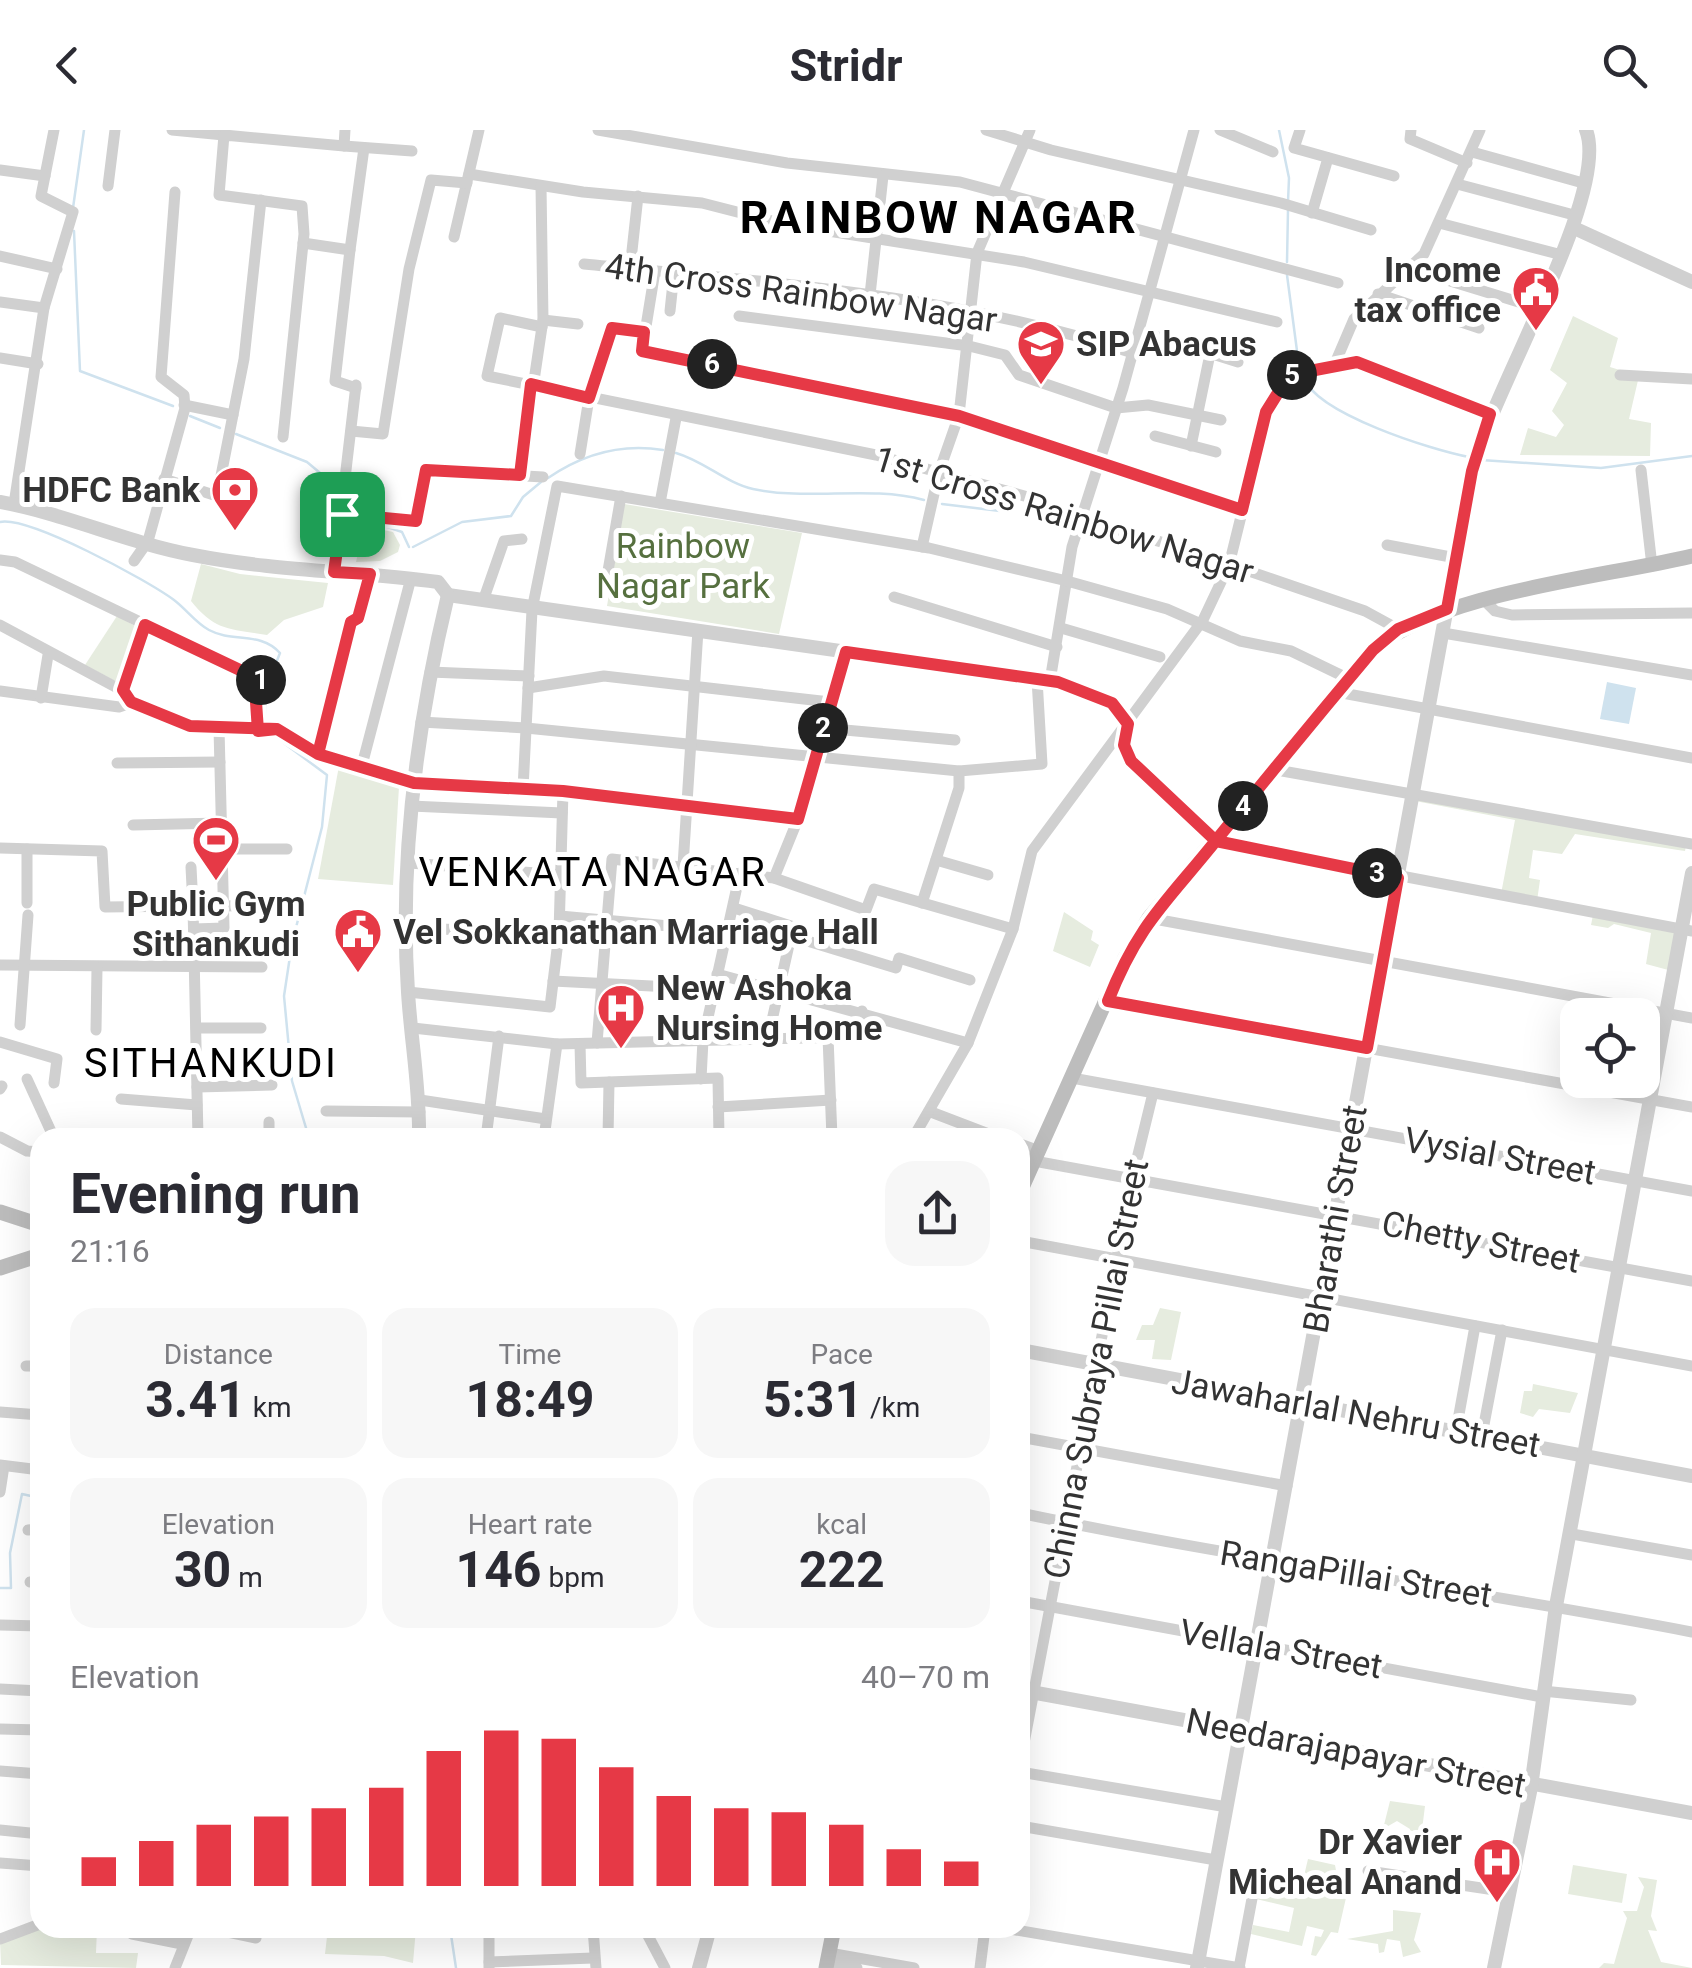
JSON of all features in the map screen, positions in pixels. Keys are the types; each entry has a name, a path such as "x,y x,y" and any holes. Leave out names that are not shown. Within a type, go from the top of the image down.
{"main road":[{"path":"1030,1171 1124,958 1148,918 1348,679 1398,629 1447,609 1692,556"},
{"path":"0,1212 30,1222"},
{"path":"0,1268 30,1258"}],"street":[{"path":"54,130 41,196 73,212 44,308 38,364 7,503 187,554 258,567 438,582 448,596 532,610 1044,680 1112,703 1128,724 1124,745 1131,761 1216,841 1687,930"},
{"path":"108,186 115,130"},
{"path":"172,130 412,151"},
{"path":"344,146 345,130"},
{"path":"454,236 479,130"},
{"path":"598,130 677,135 883,176 960,182 1166,234 1338,284"},
{"path":"986,130 1028,135 1051,150 1286,205 1371,230"},
{"path":"421,722 526,728 958,772 1042,764 1044,680 1057,647 1080,520 1133,353 1194,130"},
{"path":"1220,130 1273,152"},
{"path":"1300,130 1294,148 1394,176"},
{"path":"1412,130 1410,139 1469,158 1583,183"},
{"path":"1332,368 1354,319 1411,269 1439,223 1480,130"},
{"path":"921,1128 968,1044 1014,929 1032,851 1200,625 1228,564 1266,412 1289,375 1357,362 1490,414 1574,222 1588,166 1586,130"},
{"path":"224,132 219,195 302,206 303,243 283,437"},
{"path":"922,547 939,472 959,416 968,312 978,253 1028,135"},
{"path":"334,572 356,387 335,381 364,148"},
{"path":"1312,213 1328,158"},
{"path":"0,170 45,176"},
{"path":"870,295 883,176"},
{"path":"350,431 383,434 408,268 431,180 468,179 702,202 784,224 978,253 1277,322"},
{"path":"1458,184 1574,222 1692,282"},
{"path":"520,475 543,324 541,186"},
{"path":"134,561 148,541 184,404 184,395 160,378 175,192"},
{"path":"630,268 638,196"},
{"path":"164,479 217,496 244,360 261,200"},
{"path":"1439,223 1562,255"},
{"path":"303,243 350,250"},
{"path":"0,256 58,269"},
{"name":"4th Cross Rainbow Nagar","path":"584,264 870,295 1080,335 1133,353"},
{"path":"1411,269 1538,308"},
{"path":"655,271 642,351 959,416 1242,510"},
{"path":"670,311 674,273"},
{"path":"1378,294 1479,328"},
{"path":"0,302 44,308"},
{"path":"738,316 968,346 1005,355 1018,375 1116,408 1148,405 1221,420"},
{"name":"1st Cross Rainbow Nagar","path":"543,324 500,318 487,376 676,418 876,455 939,472 1028,497 1080,520 1228,564 1365,611 1398,629"},
{"path":"543,324 578,324"},
{"path":"580,454 589,398 612,328 644,332"},
{"path":"1139,331 1238,362"},
{"path":"1192,446 1210,354"},
{"path":"0,358 38,364"},
{"path":"1620,375 1692,379"},
{"path":"184,404 233,415"},
{"name":"Bharathi Street","path":"1198,1966 1472,471 1490,414"},
{"path":"660,503 676,418"},
{"path":"1155,436 1216,452"},
{"path":"342,514 416,521 426,470 543,477"},
{"path":"1642,470 1652,566"},
{"path":"523,789 532,610 556,486 922,547 1067,581 1167,609 1240,641 1291,651 1348,679"},
{"path":"608,571 620,496"},
{"path":"483,601 504,541 522,539"},
{"path":"1387,545 1456,558"},
{"path":"0,560 15,562 261,680 256,702 258,731"},
{"path":"318,754 351,622 358,618 370,574"},
{"path":"361,769 410,578"},
{"path":"420,1128 408,992 411,806 421,722 448,596"},
{"path":"894,597 1057,647"},
{"path":"1485,601 1495,611 1512,616 1692,614"},
{"path":"123,690 145,625"},
{"path":"0,626 48,655 71,661 123,690 131,702 190,726 277,729 318,754 414,783 563,791 798,819"},
{"path":"1060,628 1160,656"},
{"path":"683,866 698,630"},
{"path":"1443,634 1692,676"},
{"path":"774,878 798,819 846,652"},
{"path":"41,698 48,655"},
{"path":"430,672 528,682 604,676 830,702"},
{"path":"0,691 119,707 131,702"},
{"path":"1337,692 1692,758"},
{"path":"194,929 224,928 219,728"},
{"path":"823,728 955,740"},
{"path":"117,763 220,762"},
{"path":"1271,769 1692,844"},
{"path":"922,903 959,788 958,772"},
{"path":"408,992 550,1007 559,933 563,791"},
{"path":"411,806 562,813"},
{"path":"133,825 221,823"},
{"path":"0,848 102,851 105,908 193,906"},
{"path":"20,1024 28,849"},
{"path":"222,849 287,849"},
{"path":"597,1043 612,860 774,878 866,910 874,890 1014,929"},
{"path":"936,860 988,875"},
{"path":"410,863 560,875"},
{"path":"191,867 198,1128"},
{"path":"702,1078 703,1040 740,873"},
{"path":"1494,1968 1530,1786 1556,1606 1665,1013 1687,930 1692,873"},
{"path":"223,906 287,906"},
{"path":"734,908 794,927 768,1038"},
{"path":"560,916 690,928"},
{"path":"1148,918 1692,1018"},
{"path":"408,928 559,933"},
{"path":"791,936 896,968 899,958 970,980"},
{"path":"0,966 262,967"},
{"path":"96,1030 97,968"},
{"path":"717,974 777,994 862,1012 968,1044"},
{"path":"554,981 671,987"},
{"path":"1108,1001 1692,1107"},
{"path":"413,1028 558,1044 828,1037 851,1036 862,1012"},
{"path":"196,1028 261,1028"},
{"path":"488,1128 499,1036"},
{"path":"828,1037 832,1128"},
{"path":"0,1042 57,1060 54,1083"},
{"path":"545,1128 558,1044"},
{"path":"580,1044 581,1082 718,1078 719,1128"},
{"name":"Vysial Street","path":"1072,1078 1692,1191"},
{"path":"28,1079 50,1128"},
{"path":"608,1128 609,1082"},
{"path":"197,1087 272,1085"},
{"name":"Chinna Subraya Pillai Street","path":"1030,1677 1050,1606 1132,1179 1154,1094"},
{"path":"121,1099 198,1106"},
{"path":"718,1106 830,1100"},
{"path":"326,1110 420,1106 546,1119"},
{"path":"931,1112 957,1128"},
{"path":"269,1122 269,1128"},
{"path":"0,1137 30,1151"},
{"name":"Chetty Street","path":"1030,1151 1132,1179 1692,1281"},
{"path":"1030,1243 1692,1366"},
{"path":"1456,1431 1475,1326"},
{"path":"1482,1435 1502,1330"},
{"name":"Jawaharlal Nehru Street","path":"1030,1352 1692,1476"},
{"path":"0,1412 30,1414"},
{"path":"1030,1439 1287,1486"},
{"path":"0,1492 2,1465 30,1469"},
{"name":"RangaPillai Street","path":"1030,1515 1272,1563 1556,1606 1692,1632"},
{"path":"1572,1534 1692,1555"},
{"name":"Vellala Street","path":"1030,1602 1543,1694 1631,1700"},
{"path":"0,1625 30,1626"},
{"path":"0,1688 30,1690"},
{"name":"Needarajapayar Street","path":"1030,1692 1692,1813"},
{"path":"0,1729 30,1730"},
{"path":"0,1770 30,1773"},
{"path":"1030,1774 1226,1806"},
{"path":"1030,1828 1216,1860"},
{"path":"0,1830 30,1833"},
{"path":"0,1864 30,1866"},
{"path":"1368,1871 1508,1892"},
{"path":"1030,1933 1198,1966 1239,1968 1257,1872"},
{"path":"0,1939 30,1928"},
{"path":"172,1938 182,1944"},
{"path":"175,1968 185,1938"},
{"path":"489,1938 489,1965 594,1963"},
{"path":"649,1938 665,1968"},
{"path":"699,1968 707,1938"},
{"path":"980,1968 984,1938"},
{"path":"827,1961 857,1968"},
{"path":"827,1961 914,1968"}],"green space":[{"path":"1573,316 1618,338 1610,367 1639,376 1629,419 1651,423 1650,456 1520,455 1528,428 1556,437 1564,425 1552,411 1567,383 1550,370"},
{"name":"Rainbow Nagar Park","path":"624,504 802,533 779,634 607,606"},
{"path":"364,526 393,532 400,545 398,552 380,561 356,562"},
{"path":"201,564 240,574 328,583 323,607 284,620 267,635 224,627 191,601"},
{"path":"117,616 139,628 121,684 85,665"},
{"path":"339,766 399,787 393,885 318,879"},
{"path":"1416,796 1686,846 1685,851 1575,834 1562,854 1533,850 1529,878 1540,880 1537,901 1501,894 1515,820 1415,801"},
{"path":"1064,912 1093,931 1091,940 1099,945 1090,967 1053,951"},
{"path":"1593,915 1680,930 1672,971 1646,964 1651,933 1614,924 1608,928 1591,925"},
{"path":"1160,1308 1181,1312 1171,1360 1152,1359 1155,1340 1136,1340 1142,1325 1153,1325"},
{"path":"1533,1384 1578,1393 1570,1413 1539,1409 1533,1417 1520,1413 1524,1391 1532,1391"},
{"path":"1390,1801 1425,1806 1422,1830 1443,1833 1442,1846 1408,1841 1410,1829 1397,1821 1383,1829"},
{"path":"1308,1859 1335,1865 1338,1881 1348,1889 1338,1933 1331,1932 1316,1956 1311,1955 1315,1936 1321,1937 1324,1930 1307,1926 1302,1946 1251,1934 1253,1925 1289,1932 1294,1908 1256,1899 1263,1871 1303,1880"},
{"path":"1573,1865 1627,1874 1622,1903 1568,1894"},
{"path":"1638,1877 1657,1880 1651,1916 1657,1931 1648,1930 1661,1962 1692,1968 1599,1968 1604,1963 1614,1964 1627,1918 1623,1911 1637,1911 1644,1887"},
{"path":"1393,1910 1421,1913 1414,1940 1421,1952 1403,1957 1400,1941 1387,1939 1384,1952 1379,1953 1378,1944 1347,1939 1393,1931"},
{"path":"30,1931 30,1938 97,1938 96,1953 138,1953 136,1968 1,1965 0,1941"},
{"path":"327,1938 415,1938 413,1963 384,1956 325,1954"}],"water":[{"path":"1607,682 1636,688 1629,724 1600,719"}],"waterway":[{"path":"73,208 84,130"},
{"path":"1279,130 1289,178 1288,202"},
{"path":"1287,262 1288,210"},
{"path":"74,231 80,371 173,406"},
{"path":"1287,275 1299,366"},
{"path":"1304,378 1330,405 1352,417 1429,447 1469,457"},
{"path":"190,416 220,428"},
{"path":"236,434 307,462 338,488"},
{"path":"548,478 602,452 632,448 663,450"},
{"path":"676,453 753,489 796,494 882,494 924,500"},
{"path":"1481,460 1601,468 1692,456"},
{"path":"413,547 462,522 511,516 523,497 541,482"},
{"path":"349,498 350,512"},
{"path":"942,504 1000,511"},
{"path":"0,522 36,529 115,565 174,600 209,630 272,646 280,653 265,691 265,719"},
{"path":"373,522 402,532 409,547"},
{"path":"273,735 327,775 322,827 292,943 284,996 292,1081 306,1128"},
{"path":"0,1588 11,1588 10,1553 22,1494 30,1496"},
{"path":"452,1938 456,1968"}],"place":[{"name":"Income tax office","path":"1536,332"},
{"name":"SIP Abacus","path":"1041,386"},
{"name":"HDFC Bank","path":"235,532"},
{"name":"Public Gym Sithankudi","path":"216,882"},
{"name":"Vel Sokkanathan Marriage Hall","path":"358,974"},
{"name":"New Ashoka Nursing Home","path":"621,1050"},
{"name":"Dr Xavier Micheal Anand","path":"1497,1904"}],"district":[{"name":"RAINBOW NAGAR","path":"939,217"},
{"name":"VENKATA NAGAR","path":"593,872"},
{"name":"SITHANKUDI","path":"211,1063"}],"route":[{"path":"342,514 334,572 370,574 358,618 351,622 318,754 277,729 258,731 190,726 131,702 123,690 145,625 261,680 256,702 258,731 277,729 318,754 380,775 414,783 563,791 798,819 846,652 1058,682 1112,703 1128,724 1124,745 1131,761 1216,841 1398,878 1367,1048 1108,1001 1124,958 1148,918 1216,841 1271,769 1373,650 1398,629 1447,609 1476,452 1490,414 1357,362 1289,375 1266,412 1242,510 959,416 642,351 644,332 612,328 589,398 531,384 520,475 426,470 416,521 342,514"}]}
